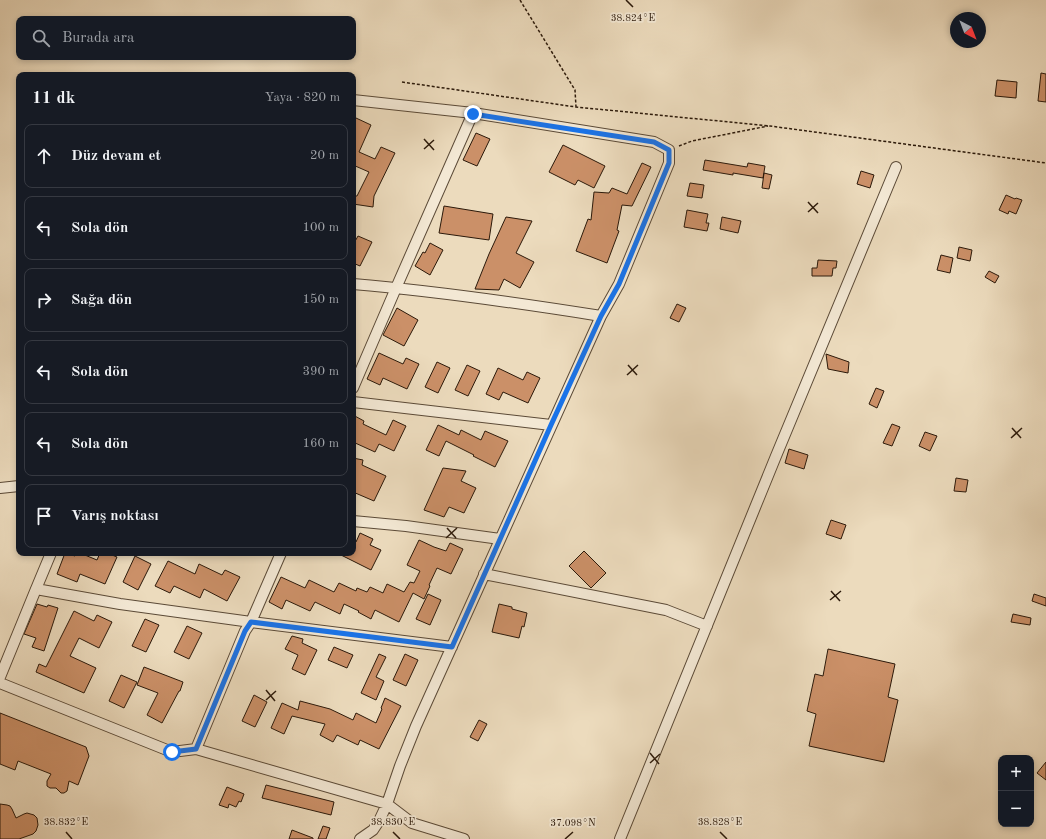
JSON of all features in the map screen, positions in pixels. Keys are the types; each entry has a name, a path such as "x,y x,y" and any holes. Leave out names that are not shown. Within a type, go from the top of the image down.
{"street":[{"path":"356,100 473,114 654,142 669,150 669,163 619,284 601,316 416,726 387,804 373,830 360,839"},
{"path":"356,381 473,114"},
{"path":"620,839 779,448 896,167"},
{"path":"356,284 396,288 601,316"},
{"path":"356,402 551,425"},
{"path":"0,488 16,486"},
{"path":"356,520 500,539"},
{"path":"0,677 50,556"},
{"path":"196,749 245,631 251,622 281,556"},
{"path":"484,574 666,610 707,626"},
{"path":"36,589 120,604 452,647"},
{"path":"0,683 172,752 196,749 387,804 412,823 464,839"}],"path":[{"path":"520,0 574,90 576,107"},
{"path":"402,82 576,107 770,126 1046,163"},
{"path":"669,150 692,141 770,126"}],"building":[{"path":"1041,73 1046,74 1046,102 1038,101"},
{"path":"997,80 1017,82 1016,98 995,96"},
{"path":"356,118 371,125 359,152 375,159 381,147 395,153 374,196 373,207 356,204 356,196 369,172 356,166"},
{"path":"476,133 490,139 477,166 463,160"},
{"path":"563,145 605,166 594,188 578,180 575,185 549,172"},
{"path":"705,160 747,167 748,163 765,166 763,178 703,170"},
{"path":"642,163 651,167 632,206 622,205 617,230 619,231 607,263 576,251 588,219 591,220 594,192 609,193 612,188 627,194"},
{"path":"861,171 874,175 870,188 857,184"},
{"path":"764,173 772,175 769,189 762,188"},
{"path":"690,183 704,185 702,198 687,196"},
{"path":"1006,195 1022,200 1016,214 1009,211 1008,214 999,210"},
{"path":"444,206 493,214 489,240 439,233"},
{"path":"687,210 708,214 706,223 709,223 707,231 684,227"},
{"path":"506,217 532,221 516,253 534,262 520,288 504,279 499,290 475,289 489,254"},
{"path":"722,217 741,221 738,233 720,229"},
{"path":"358,236 372,242 360,266 356,264 356,240"},
{"path":"430,243 443,250 430,275 415,266 423,252 425,253"},
{"path":"959,247 972,250 970,261 957,258"},
{"path":"941,255 953,258 950,273 937,270"},
{"path":"818,260 837,261 836,268 833,268 832,276 812,276 812,268 817,268"},
{"path":"989,271 999,276 995,283 985,277"},
{"path":"677,304 686,308 679,322 670,318"},
{"path":"397,308 418,320 404,346 383,335"},
{"path":"379,353 403,364 406,358 419,364 407,389 383,378 380,385 367,379"},
{"path":"826,354 849,362 848,373 828,369"},
{"path":"437,362 450,368 438,393 425,387"},
{"path":"467,365 480,371 468,396 455,390"},
{"path":"498,368 523,380 527,372 540,378 528,403 503,392 499,400 486,394"},
{"path":"876,388 884,391 877,408 869,404"},
{"path":"356,417 364,421 363,424 386,435 393,420 406,426 394,451 379,444 375,452 356,443"},
{"path":"892,424 900,427 892,446 883,443"},
{"path":"438,425 459,435 461,430 481,440 485,431 508,441 495,467 446,441 439,456 426,450"},
{"path":"925,432 937,436 930,451 919,446"},
{"path":"789,449 808,455 804,469 785,463"},
{"path":"356,459 363,460 362,465 386,476 374,501 356,493"},
{"path":"443,468 466,471 461,481 476,488 464,513 449,507 444,517 424,510"},
{"path":"956,478 968,480 966,492 954,491"},
{"path":"831,520 846,525 841,539 826,534"},
{"path":"360,533 373,539 370,545 381,550 371,570 343,556 356,556 356,542"},
{"path":"419,540 446,551 450,543 463,549 451,574 437,568 424,599 413,593 399,622 375,610 371,619 344,604 340,614 315,602 310,611 286,600 282,609 269,602 281,577 305,588 309,580 334,592 339,583 356,591 357,588 367,592 370,587 383,593 387,584 404,592 410,582 414,583 420,571 407,565"},
{"path":"584,551 606,573 591,588 569,566"},
{"path":"64,556 87,556 97,560 99,556 117,557 105,584 80,574 77,582 57,574"},
{"path":"135,556 151,564 138,590 123,582"},
{"path":"168,561 195,574 199,564 222,575 225,570 240,577 227,601 204,589 200,598 174,586 170,593 155,586"},
{"path":"428,594 441,600 430,625 416,619"},
{"path":"1034,594 1046,598 1046,606 1032,601"},
{"path":"37,604 58,608 44,651 32,647 36,638 24,634"},
{"path":"499,604 527,613 524,627 522,626 519,638 492,632"},
{"path":"74,611 94,621 97,615 112,622 99,648 79,638 70,656 96,668 84,693 36,672 39,664 46,667"},
{"path":"1013,614 1031,618 1030,625 1011,622"},
{"path":"145,619 159,625 146,652 132,646"},
{"path":"187,626 202,633 189,659 174,652"},
{"path":"292,636 303,639 302,643 317,650 305,675 292,669 298,655 285,649"},
{"path":"334,647 353,655 347,668 328,660"},
{"path":"828,649 895,664 888,697 898,700 884,762 809,746 816,714 807,711 815,674 823,676"},
{"path":"379,654 386,657 376,677 384,681 376,700 361,693"},
{"path":"405,654 418,660 406,686 393,680"},
{"path":"144,667 183,682 180,691 162,723 147,715 158,693 137,685"},
{"path":"121,675 137,682 124,708 109,701"},
{"path":"254,695 267,702 255,727 242,721"},
{"path":"385,698 401,706 379,749 360,740 358,745 337,735 333,742 320,735 325,724 292,716 284,734 271,728 282,703 298,710 300,701 330,709 353,720 356,713 376,723"},
{"path":"0,713 86,747 89,756 78,785 69,781 67,791 61,793 56,788 50,788 47,786 47,781 51,774 18,761 15,770 0,764"},
{"path":"479,720 487,724 478,741 470,737"},
{"path":"1046,762 1046,780 1037,773"},
{"path":"266,785 334,802 331,815 262,798"},
{"path":"227,787 244,794 241,802 239,801 236,807 229,804 228,808 219,805"},
{"path":"0,804 10,806 16,818 27,813 34,815 37,818 38,825 36,831 33,834 19,839 0,839"},
{"path":"323,826 330,828 326,839 318,839"},
{"path":"292,830 313,838 313,839 289,839"}],"route":[{"path":"172,752 196,749 245,631 251,622 452,647 601,316 619,284 669,163 669,150 654,142 473,114"}]}
